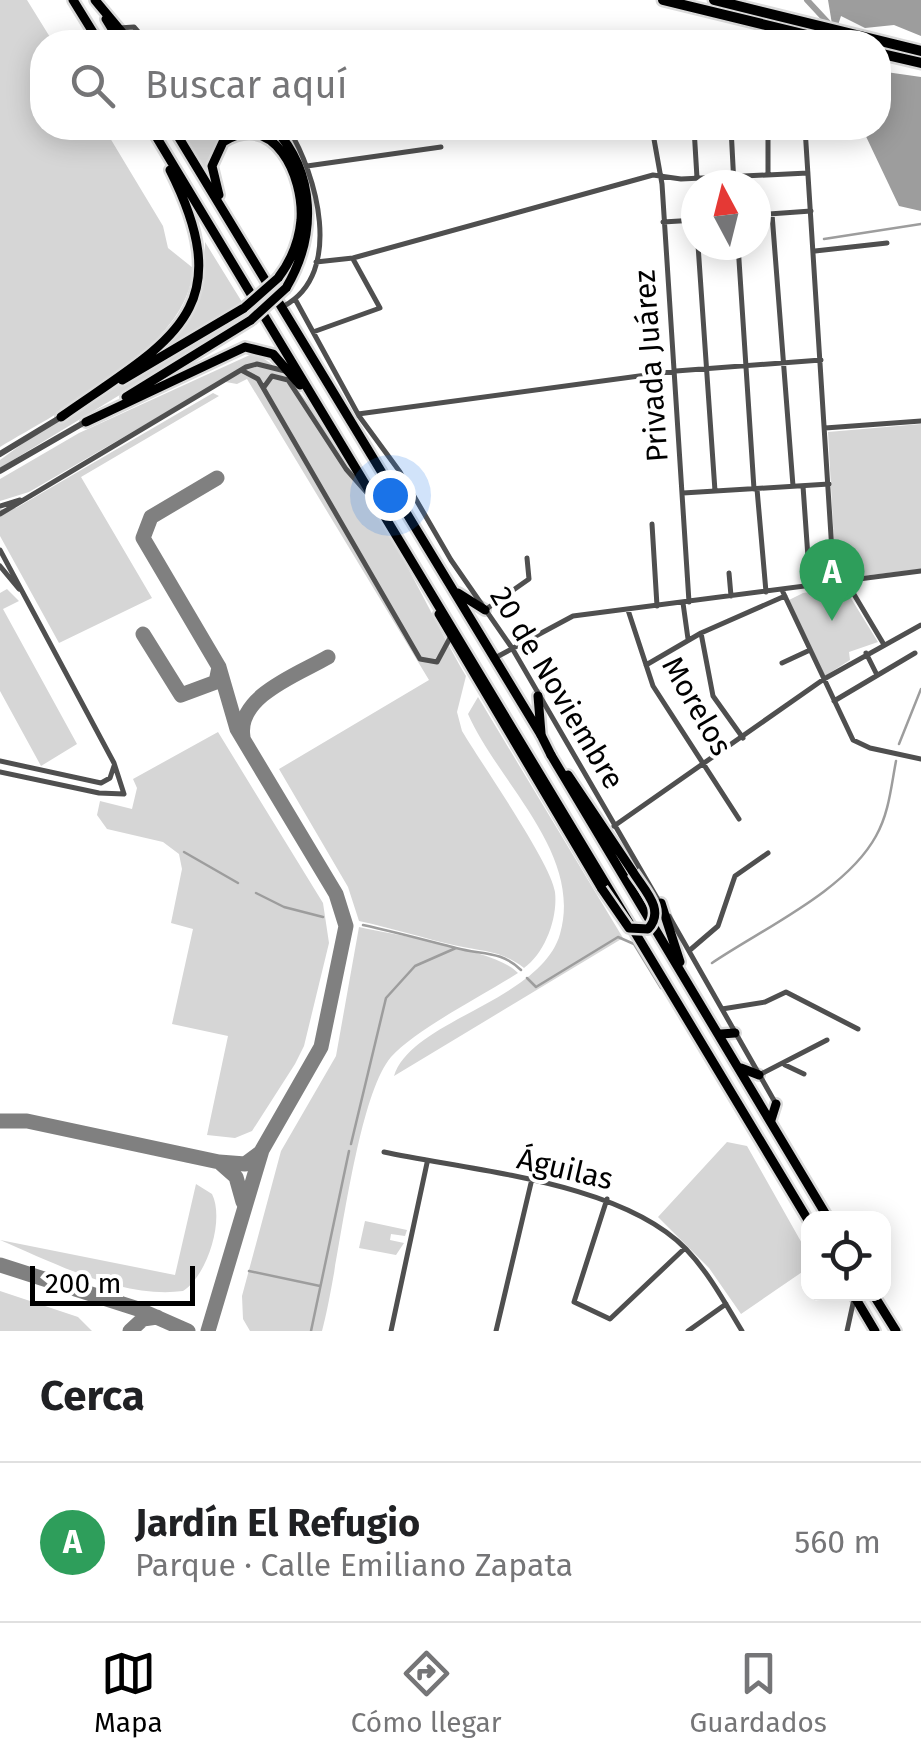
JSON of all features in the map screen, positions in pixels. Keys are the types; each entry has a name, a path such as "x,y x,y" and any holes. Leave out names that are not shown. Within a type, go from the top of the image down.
{"highway":[{"path":"663,0 771,30"},
{"path":"714,0 833,30"},
{"path":"891,44 921,51"},
{"path":"891,56 921,63"}],"main road":[{"path":"73,0 92,30"},
{"path":"94,0 119,28"},
{"path":"94,0 113,30"},
{"path":"60,418 176,330 199,282 202,255 196,223 156,140"},
{"path":"157,140 803,1211"},
{"path":"180,140 824,1211"},
{"path":"227,140 213,157 212,176 230,220"},
{"path":"60,418 244,308 278,278 297,241 301,203 286,157 270,140"},
{"path":"86,422 251,320 286,288 305,246 308,202 298,166 282,140"},
{"path":"86,422 244,347 273,354 328,421"},
{"path":"422,575 450,636 602,889 629,928 648,929 655,922 656,910 582,790 551,755"},
{"path":"444,576 463,598 485,610"},
{"path":"538,696 541,735"},
{"path":"661,903 686,978"},
{"path":"720,1034 734,1033"},
{"path":"741,1068 759,1074"},
{"path":"772,1120 776,1104"},
{"path":"858,1301 876,1331"},
{"path":"877,1301 896,1331"}],"street":[{"path":"119,28 137,30"},
{"path":"282,307 295,299 316,262 319,208 307,166 294,140"},
{"name":"Privada Juárez","path":"654,140 676,371 688,640"},
{"path":"694,140 696,170"},
{"path":"732,140 733,170"},
{"path":"768,140 768,170"},
{"path":"807,140 834,583"},
{"path":"307,166 441,147"},
{"path":"771,174 808,174"},
{"path":"316,262 353,258 660,175 681,177"},
{"path":"792,486 772,214 812,211"},
{"path":"663,222 681,221"},
{"path":"815,251 887,243"},
{"path":"313,332 380,308 353,258"},
{"path":"699,260 715,491"},
{"path":"739,260 766,592"},
{"name":"20 de Noviembre","path":"295,299 358,414 400,472 512,648 776,1104"},
{"path":"358,414 676,371 821,360"},
{"path":"0,514 241,370 257,364 292,374"},
{"path":"241,370 252,374 264,390 420,660 437,662 450,636"},
{"path":"264,390 272,376 288,380 355,482 376,500"},
{"path":"0,456 60,418"},
{"path":"0,471 86,422"},
{"path":"824,428 921,422"},
{"path":"682,493 828,484"},
{"path":"803,486 810,586"},
{"path":"0,506 28,498"},
{"path":"652,524 657,606"},
{"path":"0,550 124,784 119,797 0,772"},
{"path":"485,610 529,579 527,558"},
{"path":"0,566 21,590"},
{"path":"729,572 731,596"},
{"path":"646,665 783,593 921,572"},
{"path":"846,581 883,643"},
{"path":"493,660 563,619 731,596 783,593"},
{"path":"783,593 858,744 921,759"},
{"name":"Morelos","path":"628,610 662,703 739,819"},
{"path":"614,826 824,680 883,643 921,625"},
{"path":"701,633 712,696 743,738"},
{"path":"782,663 810,650"},
{"path":"866,653 877,675"},
{"path":"834,701 916,653"},
{"path":"0,762 101,783 110,778 114,763"},
{"path":"690,950 718,926 735,876 768,853"},
{"path":"722,1009 765,1002 786,992 858,1029"},
{"path":"759,1074 785,1065 827,1040"},
{"path":"785,1065 804,1074"},
{"name":"Águilas","path":"384,1152 607,1199 647,1218 685,1248 742,1331"},
{"path":"391,1331 428,1162"},
{"path":"496,1331 530,1183"},
{"path":"607,1199 574,1302 610,1318 685,1248"},
{"path":"847,1331 853,1301"},
{"path":"688,1331 726,1304"}],"shaded area":[{"path":"0,0 27,0 46,30 30,30 30,140 111,140 163,226 168,248 193,268 186,297 170,324 146,349 87,395 0,447"},
{"path":"828,0 921,0 921,36 894,25 865,28 841,16 840,30 833,30"},
{"path":"891,73 921,77 921,211 899,206 868,140 891,140"},
{"path":"185,140 222,140 214,149 207,175"},
{"path":"205,242 242,302 144,361 171,336 190,309 202,279"},
{"path":"242,311 246,318 0,468 0,460 33,436"},
{"path":"252,354 278,369 338,446 466,676 457,712 462,731 529,837 555,892 548,934 524,968 492,953 359,921 348,887 279,769 429,680 247,379 237,384 220,381 29,492 0,501 0,479 79,433"},
{"path":"213,393 219,396 81,477 152,598 59,643 0,536 0,509 16,508"},
{"path":"921,424 921,569 836,579 828,432"},
{"path":"844,587 878,642 849,652 850,660 825,676 789,600 803,593"},
{"path":"7,589 19,601 3,609 77,744 41,766 0,691 0,593"},
{"path":"478,697 623,938 394,1076 405,1057 424,1040 528,977 548,957 560,934 564,904 560,875 534,820 468,714"},
{"path":"218,732 323,903 329,943 304,1046 252,1131 235,1138 207,1135 228,1036 172,1024 193,929 171,923 182,869 179,854 163,842 107,829 97,815 100,801 132,809 137,788 133,779"},
{"path":"359,927 468,950 518,973 416,1035 391,1057 378,1079 358,1146 322,1331 250,1331 243,1319 242,1296 281,1151 336,1056"},
{"path":"727,1142 747,1146 801,1242 801,1273 741,1314 709,1268 658,1217"},
{"path":"196,1184 212,1194 215,1232 206,1261 183,1291 137,1290 113,1284 0,1240 175,1275"},
{"path":"365,1221 407,1230 405,1236 391,1234 390,1240 404,1243 396,1255 359,1248"},
{"path":"0,1291 78,1317 92,1331 0,1331"}],"waterway":[{"path":"807,0 833,28"},
{"path":"824,239 921,224"},
{"path":"899,744 921,689"},
{"path":"712,963 802,907 862,856 884,818 896,761"},
{"path":"184,852 238,883"},
{"path":"256,893 284,907 323,917"},
{"path":"363,925 498,956 521,970"},
{"path":"527,978 536,987 618,937 634,944 661,988"},
{"path":"351,1144 386,998 415,966 456,948"},
{"path":"311,1331 349,1151"},
{"path":"249,1271 320,1286"}],"taxiway":[{"path":"208,1331 262,1150 321,1047 346,926 336,894 237,729 219,667 143,538 151,517 217,478"},
{"path":"143,634 181,695 216,682 219,667"},
{"path":"243,737 243,722 259,698 328,657"},
{"path":"0,1121 27,1121 219,1162"},
{"path":"243,1202 236,1177 219,1162 245,1164 261,1152"},
{"path":"0,1265 138,1309 188,1331"},
{"path":"130,1331 143,1319 157,1317"}],"place":[{"name":"Jardín El Refugio","path":"832,621"}]}
